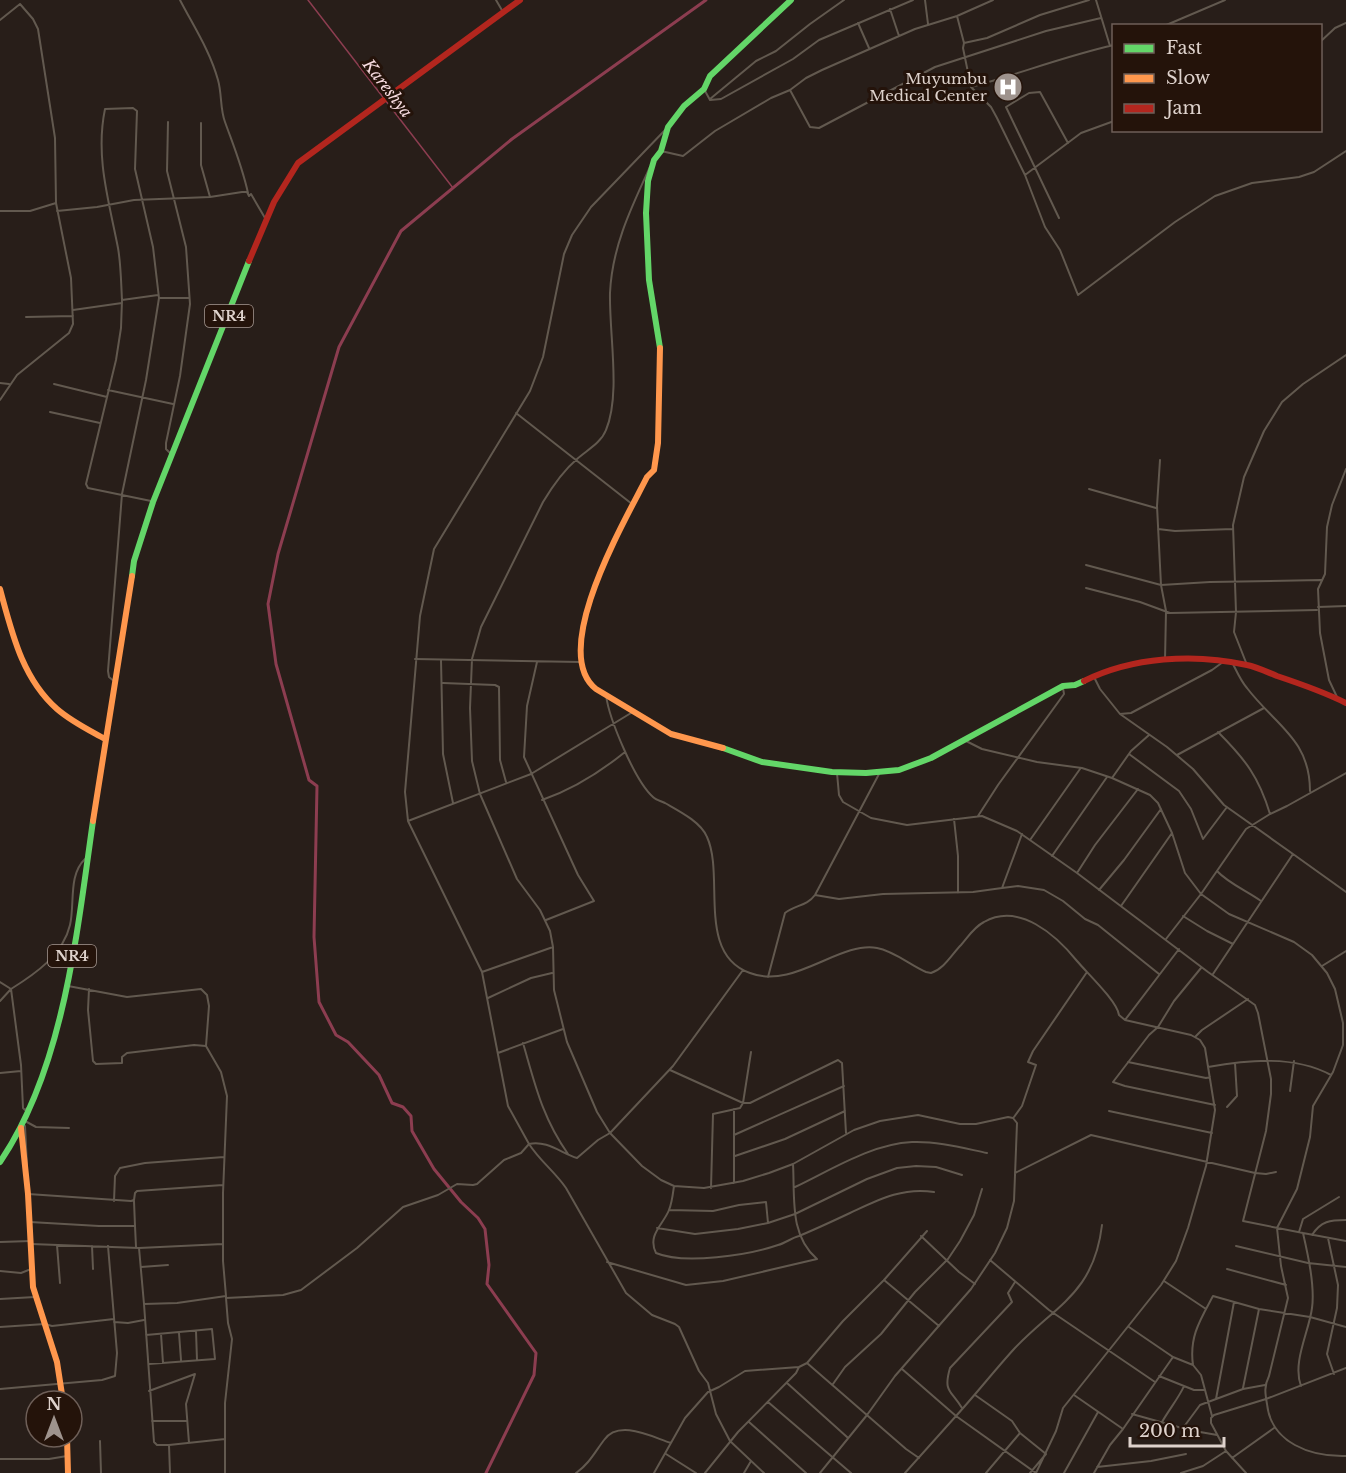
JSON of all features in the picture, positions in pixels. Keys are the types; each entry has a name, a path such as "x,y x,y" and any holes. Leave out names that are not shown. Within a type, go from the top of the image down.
{"main road":[{"name":"NR4","path":"0,1162 35,1101 48,1065 66,986 81,909 105,739 134,561 151,501 226,322 265,219 283,184 298,163 520,0"},
{"path":"791,0 710,76 704,89 684,106 668,127 661,151 654,160 648,181 646,213 649,286 659,345 659,435 654,470 647,477 616,535 593,594 582,636 582,662 585,679 632,712 678,737 723,748 759,762 837,773 879,774 921,764 1063,686 1075,685 1112,669 1133,664 1194,658 1246,665 1337,697 1346,703"},
{"path":"0,589 19,656 38,692 69,719 105,739"},
{"path":"23,1124 31,1269 35,1297 57,1362 61,1389"},
{"path":"67,1449 68,1473"}],"street":[{"path":"180,0 205,44 214,67 219,83 224,118 242,164 249,196"},
{"path":"496,0 503,12"},
{"path":"710,99 756,61 776,51 844,0"},
{"path":"704,89 710,99 714,101 721,99 793,59 819,40 914,0"},
{"path":"925,0 928,24"},
{"path":"661,151 683,156 715,130 771,98 790,90 806,78 899,36 928,24 957,16 993,0"},
{"path":"964,43 987,38 1040,15 1089,0"},
{"path":"971,87 987,84 1055,60 1112,45 1096,0"},
{"path":"1169,24 1226,0"},
{"path":"0,20 20,4 38,29 55,138 56,203 71,278 73,310 73,326 69,333 22,371 9,384 0,400"},
{"path":"890,9 899,36"},
{"path":"957,16 971,87 991,107 1025,175 1045,227 1060,250 1078,295 1175,222 1215,196 1252,183 1299,177 1314,172 1346,151"},
{"path":"790,90 810,127 819,128 925,71 1046,31 1101,18"},
{"path":"858,23 870,49"},
{"path":"1322,40 1335,28 1346,23"},
{"path":"1059,218 1006,109 1007,106 1029,93 1040,93 1068,143"},
{"path":"115,682 109,677 108,671 122,494 142,398 158,296 153,247 135,169 136,109 107,108 102,153 108,205 118,249 122,301 121,328 87,486 122,494 151,501"},
{"path":"1025,175 1081,133 1112,121"},
{"path":"168,122 167,171 186,247 190,298 184,349 166,448 171,454"},
{"path":"201,123 201,165 210,197"},
{"path":"668,127 591,207 572,235 564,254 543,357 530,391 434,549 420,616 405,792 408,821 482,972 508,1106 537,1156 566,1188 628,1296 651,1316 679,1327 693,1360 708,1383 716,1414 730,1441 764,1473"},
{"path":"654,160 623,225 612,271 610,306 613,399 608,426 598,442 576,460 552,487 536,514 482,627 472,659 470,731 473,769 480,794 517,879 546,920 553,947 554,990 574,1062 597,1112 610,1133 651,1173 674,1186 711,1188 756,1177 793,1164 846,1134 880,1121 908,1115 928,1116 969,1124 1004,1117 1013,1118"},
{"path":"57,211 141,199 210,197 247,192 265,219"},
{"path":"0,211 30,210 56,203"},
{"path":"73,310 158,296 190,298"},
{"path":"26,317 73,316"},
{"path":"1246,665 1234,635 1236,612 1233,529 1244,477 1264,431 1282,402 1303,384 1346,355"},
{"path":"0,383 9,384"},
{"path":"54,384 107,397"},
{"path":"108,390 174,404"},
{"path":"50,412 100,423"},
{"path":"516,413 633,504"},
{"path":"1160,460 1157,508 1161,585 1166,612 1165,660"},
{"path":"1337,697 1329,680 1318,609 1318,590 1325,574 1327,527 1346,469"},
{"path":"1089,489 1157,508"},
{"path":"1158,529 1174,531 1233,529"},
{"path":"1086,565 1161,585 1321,580"},
{"path":"1086,588 1166,612 1236,612 1346,606"},
{"path":"415,659 582,662"},
{"path":"441,659 443,754 453,803"},
{"path":"537,662 529,691 524,757 578,875 594,901 546,920"},
{"path":"1120,714 1131,713 1223,662"},
{"path":"1233,664 1246,688 1290,734 1300,748 1309,768 1310,792"},
{"path":"1094,677 1109,702 1120,714 1177,755 1193,769 1227,807 1346,892"},
{"path":"443,683 499,687 500,760 506,783"},
{"path":"978,816 1064,694 1063,686"},
{"path":"606,695 613,724 639,777 654,799 665,803 695,822 707,836 712,857 713,899 717,927 727,954 743,970 754,975 785,975 865,947 880,948 931,973 945,964 984,922 1004,915 1013,915 1044,930 1073,955 1125,1020 1195,1037 1205,1048 1215,1105 1212,1133 1206,1163 1180,1252 1164,1281 1062,1408 1060,1421 1036,1473 1031,1472 956,1416 902,1368"},
{"path":"1177,755 1264,708"},
{"path":"408,821 531,774 632,712"},
{"path":"1218,732 1248,763 1262,790 1270,814"},
{"path":"1112,778 1130,754 1149,735"},
{"path":"963,740 982,749 1019,758 1081,768 1112,778 1152,797 1161,809 1172,833 1185,873 1202,894 1229,914 1294,942 1312,955 1322,966 1335,989 1343,1023 1343,1045 1340,1058 1313,1106 1310,1137 1297,1189 1277,1228 1288,1298 1269,1376 1264,1385 1268,1412 1275,1428 1290,1443 1323,1456 1346,1456"},
{"path":"543,800 585,782 626,751"},
{"path":"1130,754 1179,791 1191,809 1203,839 1227,807"},
{"path":"1030,840 1081,768"},
{"path":"837,773 841,798 847,806 880,821 907,825 983,816 1022,834 1212,975 1248,999 1257,1009 1271,1079 1271,1094 1266,1131 1243,1221 1346,1241"},
{"path":"1166,939 1202,894 1242,833 1270,814 1346,773"},
{"path":"768,976 785,913 810,902 815,896 879,774"},
{"path":"1052,856 1108,777"},
{"path":"1077,873 1095,845 1138,789"},
{"path":"1098,890 1124,860 1161,809"},
{"path":"954,819 958,856 958,893"},
{"path":"1121,906 1172,833"},
{"path":"1002,888 1022,834"},
{"path":"1212,975 1293,854"},
{"path":"0,1001 11,989 45,964 62,944 70,926 77,871 88,857"},
{"path":"1217,871 1262,902"},
{"path":"815,896 839,898 883,894 958,893 1018,886 1044,891 1064,901 1159,974"},
{"path":"1183,916 1233,944"},
{"path":"482,972 553,947"},
{"path":"1125,1020 1179,950"},
{"path":"1322,966 1346,951"},
{"path":"1202,967 1174,1001 1158,1028 1149,1035 1114,1083 1215,1105"},
{"path":"144,1304 283,1295 301,1290 357,1248 403,1207 438,1195 457,1184 477,1184 504,1160 521,1153 529,1144 538,1143 577,1158 610,1133 670,1070 743,970"},
{"path":"488,998 531,978 553,972"},
{"path":"1013,1118 1022,1106 1036,1065 1028,1062 1033,1051 1087,972"},
{"path":"0,982 11,989"},
{"path":"66,986 127,997 202,989 207,995 209,1006 206,1046 221,1072 226,1092 227,1115 223,1244 227,1320 232,1339 225,1404 225,1473"},
{"path":"11,989 21,1071 23,1124 43,1128 69,1128"},
{"path":"89,989 93,1061 96,1064 122,1063 122,1057 127,1053 194,1045 206,1046"},
{"path":"1195,1037 1248,999"},
{"path":"498,1053 563,1029"},
{"path":"523,1043 533,1085 552,1129 569,1155"},
{"path":"711,1188 713,1114 740,1108 743,1103 751,1052"},
{"path":"670,1070 743,1103 750,1103 838,1060 842,1063 845,1085 846,1134"},
{"path":"1208,1067 1235,1063 1294,1061 1331,1075"},
{"path":"1290,1090 1294,1061"},
{"path":"1128,1062 1210,1077"},
{"path":"1227,1107 1237,1096 1235,1063"},
{"path":"0,1073 21,1071"},
{"path":"734,1135 845,1085"},
{"path":"22,1105 25,1110 35,1101"},
{"path":"734,1109 734,1183"},
{"path":"735,1156 785,1139 846,1111"},
{"path":"1109,1111 1212,1133"},
{"path":"820,1473 902,1368 975,1284 1002,1238 1011,1215 1015,1173 1017,1127 1013,1118"},
{"path":"1015,1173 1091,1135 1255,1173 1276,1172"},
{"path":"795,1187 868,1152 895,1144 928,1143 987,1153"},
{"path":"114,1201 115,1176 120,1168 145,1163 224,1157"},
{"path":"608,1262 686,1285 723,1281 817,1259 804,1246 799,1236 795,1214 793,1164"},
{"path":"657,1228 695,1234 768,1223 795,1214 867,1179 897,1168 936,1167 962,1175"},
{"path":"224,1185 137,1191 134,1200 154,1444 169,1445 225,1439"},
{"path":"674,1186 669,1210 657,1228 653,1243 656,1253 664,1257 686,1259 703,1259 780,1245 881,1198 919,1189 934,1192"},
{"path":"833,1384 846,1367 881,1334 908,1301 948,1259 974,1215 982,1190"},
{"path":"28,1194 114,1201 134,1200"},
{"path":"1301,1386 1298,1379 1298,1367 1310,1317 1313,1289 1301,1233 1303,1219 1339,1197"},
{"path":"669,1210 713,1211 766,1202 768,1223"},
{"path":"1312,1235 1317,1226 1328,1220 1346,1220"},
{"path":"30,1222 135,1226"},
{"path":"905,1473 1014,1349 1070,1299 1082,1283 1100,1246 1102,1225"},
{"path":"654,1473 685,1418 710,1390 720,1387 745,1371 799,1367 807,1363 927,1231"},
{"path":"921,1236 975,1284"},
{"path":"1328,1238 1338,1285 1334,1324 1327,1354 1334,1374"},
{"path":"0,1242 138,1248 223,1244"},
{"path":"57,1245 60,1283"},
{"path":"92,1246 93,1269"},
{"path":"0,1389 108,1380 115,1376 117,1353 108,1246"},
{"path":"1236,1246 1308,1263 1346,1267"},
{"path":"990,1260 1053,1313 1155,1382"},
{"path":"141,1267 168,1265"},
{"path":"0,1271 21,1273 31,1269"},
{"path":"1227,1269 1286,1285"},
{"path":"884,1280 939,1326"},
{"path":"1164,1281 1206,1309"},
{"path":"963,1408 954,1400 948,1388 946,1380 950,1368 1012,1302 1008,1293 1015,1282"},
{"path":"1193,1365 1191,1349 1197,1327 1213,1296 1259,1309 1310,1317 1346,1327"},
{"path":"0,1299 35,1297"},
{"path":"1216,1399 1234,1302"},
{"path":"1243,1389 1259,1309"},
{"path":"0,1327 45,1324 52,1326 114,1320 128,1323 144,1320"},
{"path":"1129,1327 1173,1357 1193,1365 1201,1375 1212,1416 1211,1423 1226,1451 1246,1473"},
{"path":"146,1335 212,1329 214,1344 214,1359 148,1364"},
{"path":"196,1331 197,1360"},
{"path":"179,1333 181,1361"},
{"path":"161,1334 163,1363"},
{"path":"1094,1473 1110,1445 1123,1430 1173,1357"},
{"path":"807,1363 919,1458"},
{"path":"705,1473 730,1441 787,1383 799,1367"},
{"path":"1212,1416 1266,1399 1346,1368"},
{"path":"149,1391 195,1374 186,1404 189,1443"},
{"path":"1159,1376 1194,1390 1204,1389"},
{"path":"787,1383 848,1437"},
{"path":"1183,1428 1200,1405 1243,1389 1264,1385"},
{"path":"1162,1422 1184,1386"},
{"path":"975,1395 1012,1421 1020,1433 1046,1454"},
{"path":"1074,1395 1123,1430"},
{"path":"768,1402 851,1473"},
{"path":"1064,1473 1098,1412"},
{"path":"1132,1414 1218,1435"},
{"path":"152,1421 187,1421"},
{"path":"749,1422 806,1473"},
{"path":"1232,1458 1275,1428"},
{"path":"576,1473 595,1455 611,1432 622,1430 638,1432 671,1443"},
{"path":"986,1473 1020,1433"},
{"path":"100,1441 100,1473"},
{"path":"169,1445 170,1473"},
{"path":"1181,1473 1203,1466 1226,1451"},
{"path":"666,1454 696,1473"},
{"path":"1031,1472 1046,1454"},
{"path":"1096,1467 1151,1461 1186,1454"},
{"path":"0,1459 49,1459 67,1456"},
{"path":"744,1473 751,1461"}],"waterway":[{"name":"Kareshya","path":"308,0 453,188"},
{"path":"486,1473 534,1375 536,1353 487,1284 489,1265 485,1229 434,1169 412,1131 411,1116 403,1107 392,1103 379,1075 348,1042 336,1035 319,1002 314,937 317,786 309,780 276,664 268,604 278,554 339,347 401,231 512,139 706,0"}],"traffic: fast":[{"path":"660,348 649,280 646,213 648,181 654,160 661,151 668,127 684,106 704,89 710,76 791,0"},
{"path":"132,576 134,561 153,502 249,261"},
{"path":"723,748 762,762 832,772 866,773 899,770 931,758 1063,686 1075,685 1084,681"},
{"path":"0,1162 22,1125 39,1085 53,1042 73,953 93,821"}],"traffic: slow":[{"path":"660,348 658,443 654,470 647,477 623,522 596,584 586,616 581,646 584,671 596,689 671,734 723,748"},
{"path":"93,821 132,576"},
{"path":"0,589 20,654 35,683 45,697 63,714 105,739"},
{"path":"21,1128 28,1194 33,1287 57,1362 61,1389"},
{"path":"67,1449 68,1473"}],"traffic: jam":[{"path":"249,261 274,202 298,163 520,0"},
{"path":"1084,681 1143,662 1185,658 1206,659 1254,667 1346,703"}],"place":[{"name":"Muyumbu Medical Center","path":"1008,87"}]}
